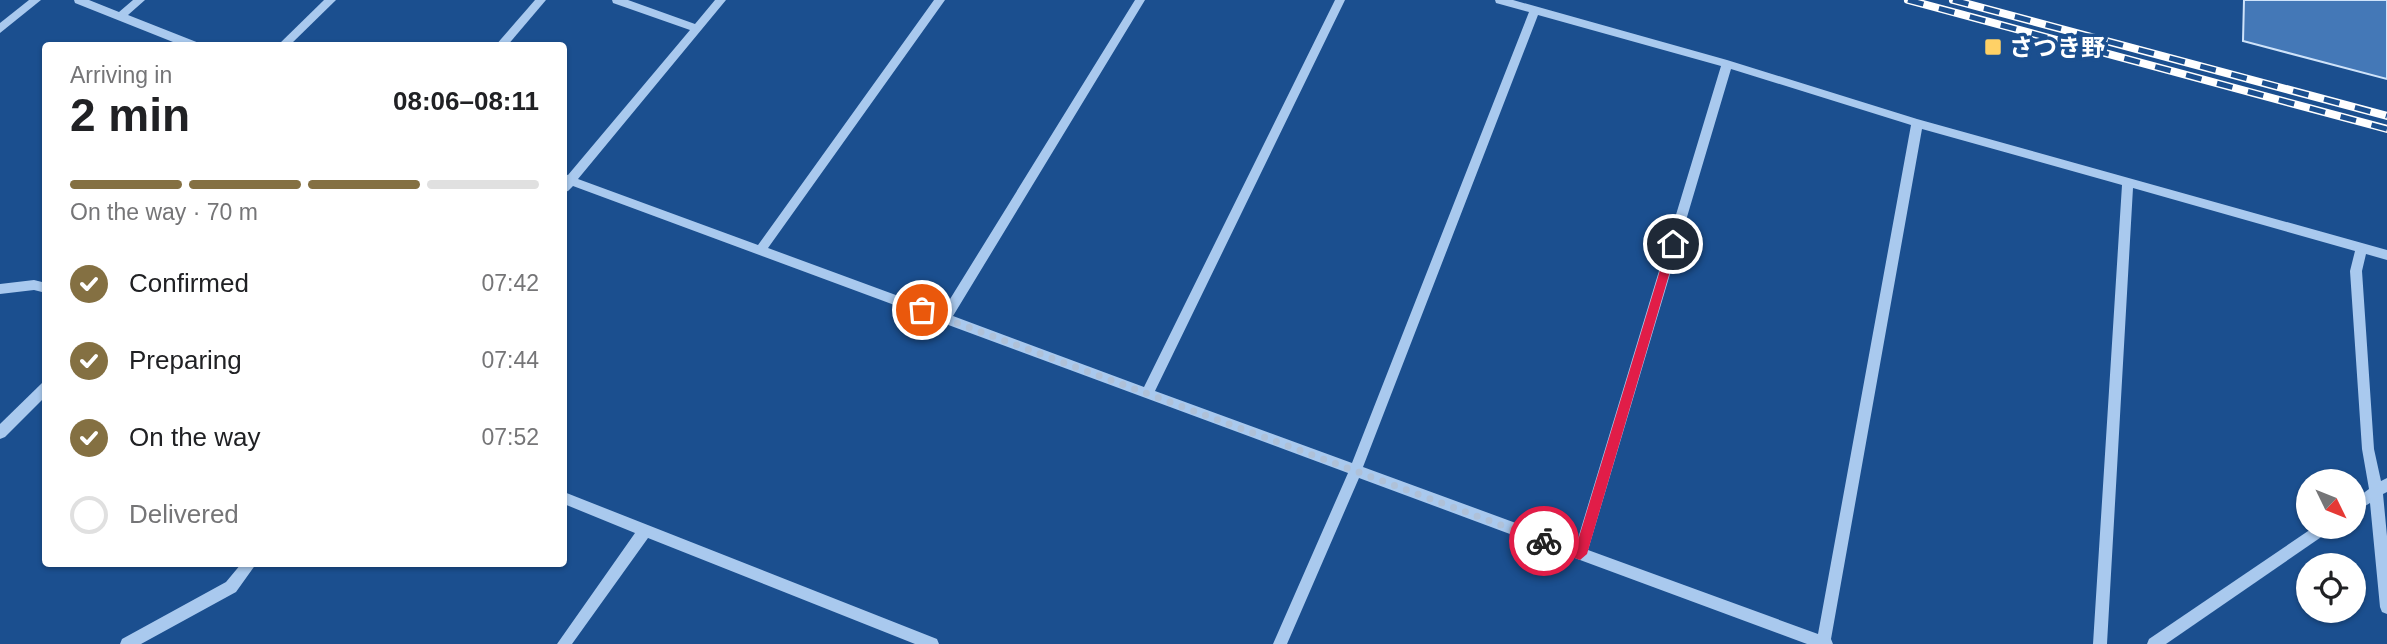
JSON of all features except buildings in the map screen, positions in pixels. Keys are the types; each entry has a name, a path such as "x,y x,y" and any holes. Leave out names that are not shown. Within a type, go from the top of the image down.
{"street":[{"path":"0,29 36,0"},
{"path":"79,0 122,15 174,42"},
{"path":"122,15 140,0"},
{"path":"286,42 331,0"},
{"path":"504,42 541,0"},
{"path":"617,0 696,28"},
{"path":"567,181 721,0"},
{"path":"760,251 940,0"},
{"path":"945,319 1140,0"},
{"path":"1147,394 1340,0"},
{"path":"1500,0 1727,64 1917,123 2387,255"},
{"path":"1280,644 1355,472 1535,10"},
{"path":"1580,554 1727,64"},
{"path":"567,182 1825,643 1917,123"},
{"path":"2100,644 2128,183"},
{"path":"2362,248 2356,271 2368,449 2381,488 2387,607"},
{"path":"0,289 34,285 42,287"},
{"path":"0,433 42,391"},
{"path":"2366,499 2381,488"},
{"path":"567,499 932,644"},
{"path":"564,644 645,530"},
{"path":"2154,644 2307,539"},
{"path":"127,644 231,587 247,567"}],"railway":[{"path":"1908,0 2387,129"},
{"path":"1953,0 2387,116"}],"way so far":[{"path":"922,310 1544,541"}],"place":[{"name":"さつき野","path":"1993,47"}],"route":[{"path":"1544,541 1580,554 1673,244"}]}
